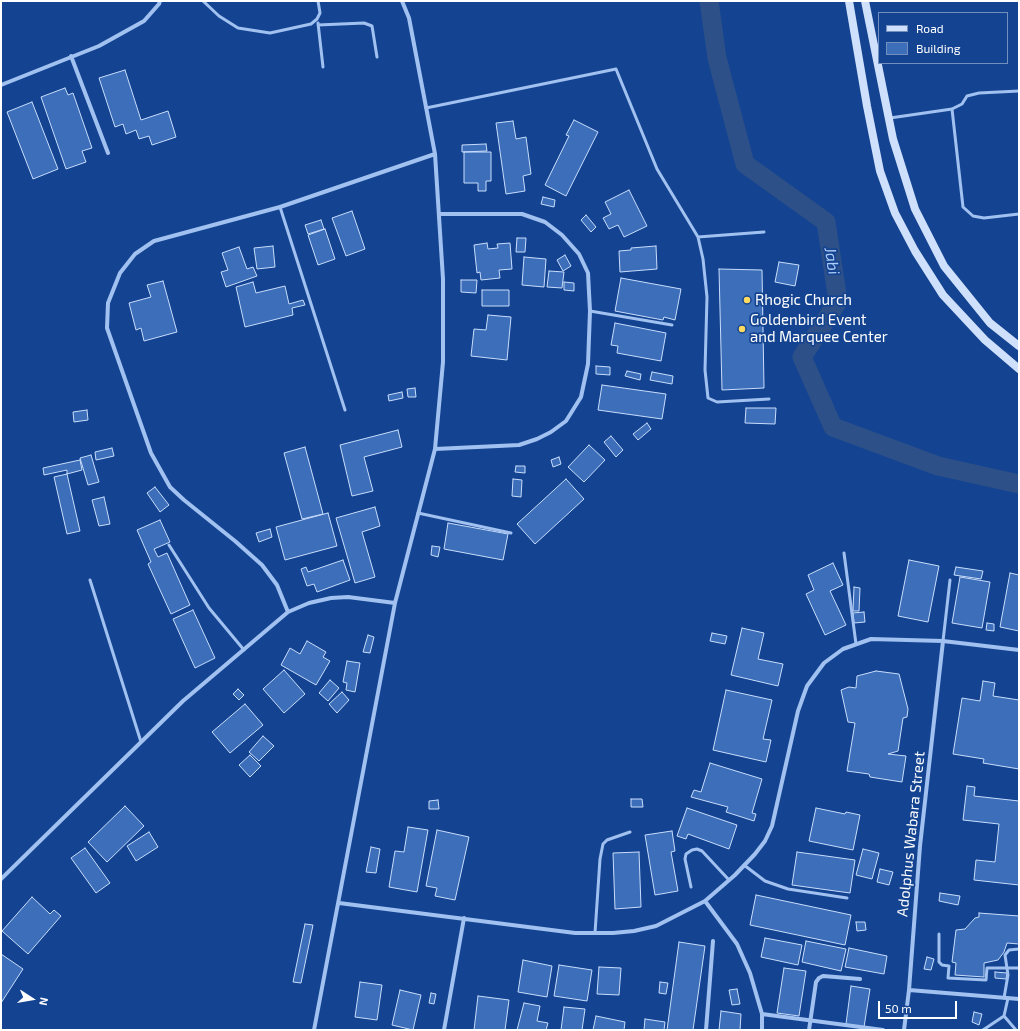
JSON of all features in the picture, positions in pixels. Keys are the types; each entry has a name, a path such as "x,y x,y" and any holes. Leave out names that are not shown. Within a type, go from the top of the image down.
{"street":[{"path":"1,85 99,46 144,21 160,1"},
{"path":"314,1030 395,603 435,449 443,362 443,279 435,154 409,18 402,1"},
{"path":"848,1 880,171 894,213 915,251 943,295 985,340 1019,369"},
{"path":"865,1 893,139 915,209 944,266 990,323 1019,346"},
{"path":"71,56 108,153"},
{"path":"288,612 277,586 262,565 184,500 170,486 151,453 107,328 108,303 120,273 135,254 154,241 280,207 435,154"},
{"path":"435,449 519,445 552,432 566,421 581,397 588,364 590,311 588,273 578,254 562,236 545,222 522,214 439,214"},
{"path":"1,879 183,701 288,612 309,603 331,598 348,597 395,603"},
{"path":"339,903 575,933 634,931 656,926 705,901 729,880 765,841 772,826 798,711 808,686 824,663 843,649 871,639 943,641 1019,650"},
{"name":"Adolphus Wabara Street","path":"904,1030 909,990 920,846 943,641"},
{"path":"705,901 737,944 750,973 762,1014 762,1030"},
{"path":"444,1030 464,918"},
{"path":"706,1030 712,941"},
{"path":"809,1030 816,982 818,978 823,976 860,979"},
{"path":"909,990 1019,999"},
{"path":"762,1014 883,1030"}],"lane":[{"path":"203,1 219,16 238,28 270,33 311,24 317,19 320,13 318,1"},
{"path":"317,19 323,67"},
{"path":"318,25 364,23 372,26 377,57"},
{"path":"426,108 616,70 657,169 698,237 703,259 708,297 705,370 708,398 717,402 769,399"},
{"path":"888,118 952,110 962,104 967,96 978,92 1019,91"},
{"path":"952,110 963,207 973,216 984,218 1019,214"},
{"path":"280,207 345,410"},
{"path":"698,237 764,232"},
{"path":"590,311 672,325"},
{"path":"418,513 511,532"},
{"path":"169,545 209,608 244,650"},
{"path":"844,553 856,644"},
{"path":"90,580 141,742"},
{"path":"943,641 950,580"},
{"path":"595,933 600,859 603,844 607,840 630,832"},
{"path":"690,887 684,860 686,854 697,849 702,851 729,880"},
{"path":"744,865 765,881 788,889 847,898"},
{"path":"939,934 939,962 942,965 949,966 948,978 986,980 987,968 1019,968"},
{"path":"1016,1030 1004,1016 1008,975 1005,955 1009,950 1019,950"},
{"path":"983,1030 1004,1016"}],"building":[{"path":"125,70 141,120 168,111 176,137 152,145 149,136 139,139 136,130 126,134 123,124 115,127 99,78"},
{"path":"65,88 68,95 73,93 92,148 82,151 86,162 66,169 41,97"},
{"path":"32,102 58,169 33,179 7,112"},
{"path":"574,120 598,132 566,196 545,185 569,136 566,135"},
{"path":"513,121 516,139 526,137 531,174 523,176 525,191 506,194 496,123"},
{"path":"486,144 487,151 462,152 462,145"},
{"path":"464,152 491,152 491,181 486,181 486,191 478,191 478,183 464,183"},
{"path":"629,190 647,226 624,237 618,225 609,229 603,218 611,214 605,202"},
{"path":"543,197 555,200 554,207 541,204"},
{"path":"352,211 365,249 346,256 332,218"},
{"path":"586,215 596,227 591,232 581,220"},
{"path":"321,220 324,229 308,234 305,225"},
{"path":"325,229 335,259 318,265 308,235"},
{"path":"517,238 526,238 525,252 516,252"},
{"path":"487,243 488,249 498,248 497,244 510,243 512,269 499,270 500,278 481,280 480,272 477,273 474,245"},
{"path":"273,246 275,267 257,269 254,248"},
{"path":"656,246 657,269 620,272 619,251 631,250 631,248"},
{"path":"239,247 247,269 253,267 257,276 226,287 221,272 228,270 222,253"},
{"path":"565,255 571,266 563,271 557,260"},
{"path":"524,257 546,259 544,287 522,285"},
{"path":"779,262 799,265 795,286 775,282"},
{"name":"Goldenbird Event and Marquee Center","path":"719,269 762,270 764,388 722,390"},
{"path":"549,271 564,272 562,288 547,287"},
{"path":"621,278 681,289 675,320 664,317 663,320 615,311"},
{"path":"461,280 477,280 476,293 461,292"},
{"path":"163,281 177,332 144,341 141,328 136,330 129,303 151,297 147,285"},
{"path":"253,282 256,293 285,286 289,304 303,300 305,305 292,308 293,315 245,327 236,287"},
{"path":"564,282 574,283 574,291 564,290"},
{"path":"482,290 509,290 509,306 482,306"},
{"path":"488,315 511,317 507,360 471,356 474,329 486,330"},
{"path":"615,323 666,333 661,361 617,353 618,346 611,345"},
{"path":"596,366 610,367 610,375 596,374"},
{"path":"627,371 641,374 640,380 625,376"},
{"path":"652,372 673,376 672,384 650,380"},
{"path":"602,385 666,394 662,419 598,410"},
{"path":"415,388 416,397 408,397 407,389"},
{"path":"402,392 403,398 389,401 388,395"},
{"path":"746,408 776,408 775,424 745,423"},
{"path":"87,410 88,420 74,422 73,412"},
{"path":"647,423 651,429 638,440 633,434"},
{"path":"398,430 402,447 364,457 373,491 352,496 340,445"},
{"path":"611,436 623,450 616,457 604,442"},
{"path":"589,445 605,460 584,482 568,467"},
{"path":"305,447 323,514 302,519 284,453"},
{"path":"112,448 114,456 96,460 95,452"},
{"path":"91,455 99,482 88,485 80,458"},
{"path":"559,457 561,464 553,467 551,460"},
{"path":"80,460 82,470 67,474 67,470 44,475 43,468"},
{"path":"516,466 525,466 525,473 515,472"},
{"path":"67,474 80,531 67,534 54,477"},
{"path":"513,479 522,480 521,497 512,496"},
{"path":"566,479 584,499 535,544 517,524"},
{"path":"155,487 169,505 160,512 147,493"},
{"path":"104,497 110,524 99,526 92,500"},
{"path":"375,507 380,526 362,532 375,577 355,583 336,518"},
{"path":"328,513 337,546 285,560 276,527"},
{"path":"160,520 170,542 154,549 158,557 167,553 190,605 171,614 148,564 151,562 137,530"},
{"path":"448,523 508,534 503,560 444,549"},
{"path":"270,529 272,537 259,542 256,533"},
{"path":"432,546 440,547 438,557 431,555"},
{"path":"343,560 350,580 317,592 314,584 307,586 301,569 306,567 308,572"},
{"path":"909,560 939,566 928,622 898,616"},
{"path":"833,563 843,585 830,591 846,625 825,635 806,594 814,590 808,575"},
{"path":"956,567 983,571 981,579 954,575"},
{"path":"1010,573 1019,575 1019,631 1000,627"},
{"path":"960,577 990,582 982,628 952,623"},
{"path":"854,587 860,588 859,611 853,611"},
{"path":"193,610 215,658 195,668 173,619"},
{"path":"864,612 865,622 854,623 853,613"},
{"path":"987,623 994,624 994,631 986,630"},
{"path":"742,628 764,633 758,659 783,664 778,686 731,675"},
{"path":"712,633 727,636 725,644 710,641"},
{"path":"368,635 374,637 370,653 363,652"},
{"path":"307,641 326,652 323,657 330,661 316,685 281,665 290,648 300,654"},
{"path":"347,661 360,663 355,692 346,690 347,683 343,682"},
{"path":"284,670 305,694 284,713 263,689"},
{"path":"876,671 899,674 908,709 907,717 903,718 898,751 888,754 906,756 902,782 870,777 869,774 847,771 855,723 848,722 841,690 849,687 856,688 857,676"},
{"path":"330,680 339,688 328,701 319,693"},
{"path":"983,681 995,683 993,696 1019,700 1019,769 983,763 984,759 953,754 962,698 980,701"},
{"path":"238,689 244,695 239,700 233,694"},
{"path":"726,690 772,700 763,739 771,740 766,762 713,750"},
{"path":"342,692 349,700 337,713 329,704"},
{"path":"245,704 263,725 230,753 212,732"},
{"path":"263,736 274,746 259,761 249,752"},
{"path":"250,755 261,766 250,777 239,765"},
{"path":"710,763 762,779 752,813 756,814 754,821 726,812 728,807 691,797 694,790 701,792"},
{"path":"967,786 975,787 974,796 1019,801 1019,885 974,880 976,860 995,862 999,824 963,820"},
{"path":"631,799 642,799 643,807 631,807"},
{"path":"438,800 439,809 429,809 429,801"},
{"path":"125,806 144,826 107,862 88,842"},
{"path":"687,808 737,825 729,849 688,834 686,839 677,836"},
{"path":"816,808 845,814 846,812 860,815 853,850 809,841"},
{"path":"408,827 428,830 417,892 389,887 395,851 404,852"},
{"path":"437,830 469,837 455,900 435,896 437,888 426,886"},
{"path":"672,831 675,851 671,852 678,891 655,895 645,835"},
{"path":"149,832 158,847 136,861 127,846"},
{"path":"371,847 380,849 376,873 366,872"},
{"path":"85,848 110,883 96,893 71,858"},
{"path":"863,849 879,853 872,879 856,875"},
{"path":"639,852 641,907 615,909 613,853"},
{"path":"797,852 855,860 850,893 792,885"},
{"path":"880,869 893,872 889,885 877,882"},
{"path":"940,893 960,896 958,905 939,901"},
{"path":"756,895 851,915 845,945 750,925"},
{"path":"32,897 50,914 54,910 61,916 28,954 2,931"},
{"path":"979,913 1019,916 1019,944 1007,943 1004,952 998,960 984,963 984,977 955,975 956,963 952,962 956,930 965,929 975,918 979,917"},
{"path":"856,922 865,922 866,930 857,931"},
{"path":"305,924 313,925 301,983 293,982"},
{"path":"765,938 802,945 798,965 761,957"},
{"path":"806,941 846,949 841,971 802,962"},
{"path":"679,942 705,946 693,1030 667,1030"},
{"path":"849,948 887,956 884,974 845,967"},
{"path":"1,954 23,969 1,1003"},
{"path":"927,957 934,959 931,970 924,969"},
{"path":"523,960 552,966 547,997 518,992"},
{"path":"559,965 592,970 587,1001 554,996"},
{"path":"599,967 621,968 619,995 597,994"},
{"path":"784,968 806,971 799,1016 777,1013"},
{"path":"995,972 1007,973 1006,979 995,978"},
{"path":"360,982 382,985 377,1020 355,1017"},
{"path":"660,982 668,983 666,994 659,993"},
{"path":"851,986 870,989 864,1027 846,1024"},
{"path":"737,989 740,1004 732,1005 729,990"},
{"path":"400,990 421,995 413,1030 392,1025"},
{"path":"431,993 436,994 434,1004 429,1003"},
{"path":"478,996 509,1000 505,1030 474,1030"},
{"path":"524,1003 540,1006 537,1021 548,1023 546,1030 517,1030"},
{"path":"564,1007 585,1009 582,1030 561,1030"},
{"path":"721,1011 741,1014 740,1030 719,1030"},
{"path":"974,1012 982,1014 979,1025 972,1022"},
{"path":"596,1016 625,1022 624,1030 593,1030"},
{"path":"645,1019 665,1022 664,1030 644,1030"}],"waterway":[{"name":"Jabi","path":"709,1 717,58 745,164 826,222 838,301 802,357 833,427 938,466 1019,484"}],"place":[{"name":"Rhogic Church","path":"747,300"},
{"name":"Goldenbird Event and Marquee Center","path":"742,329"}]}
